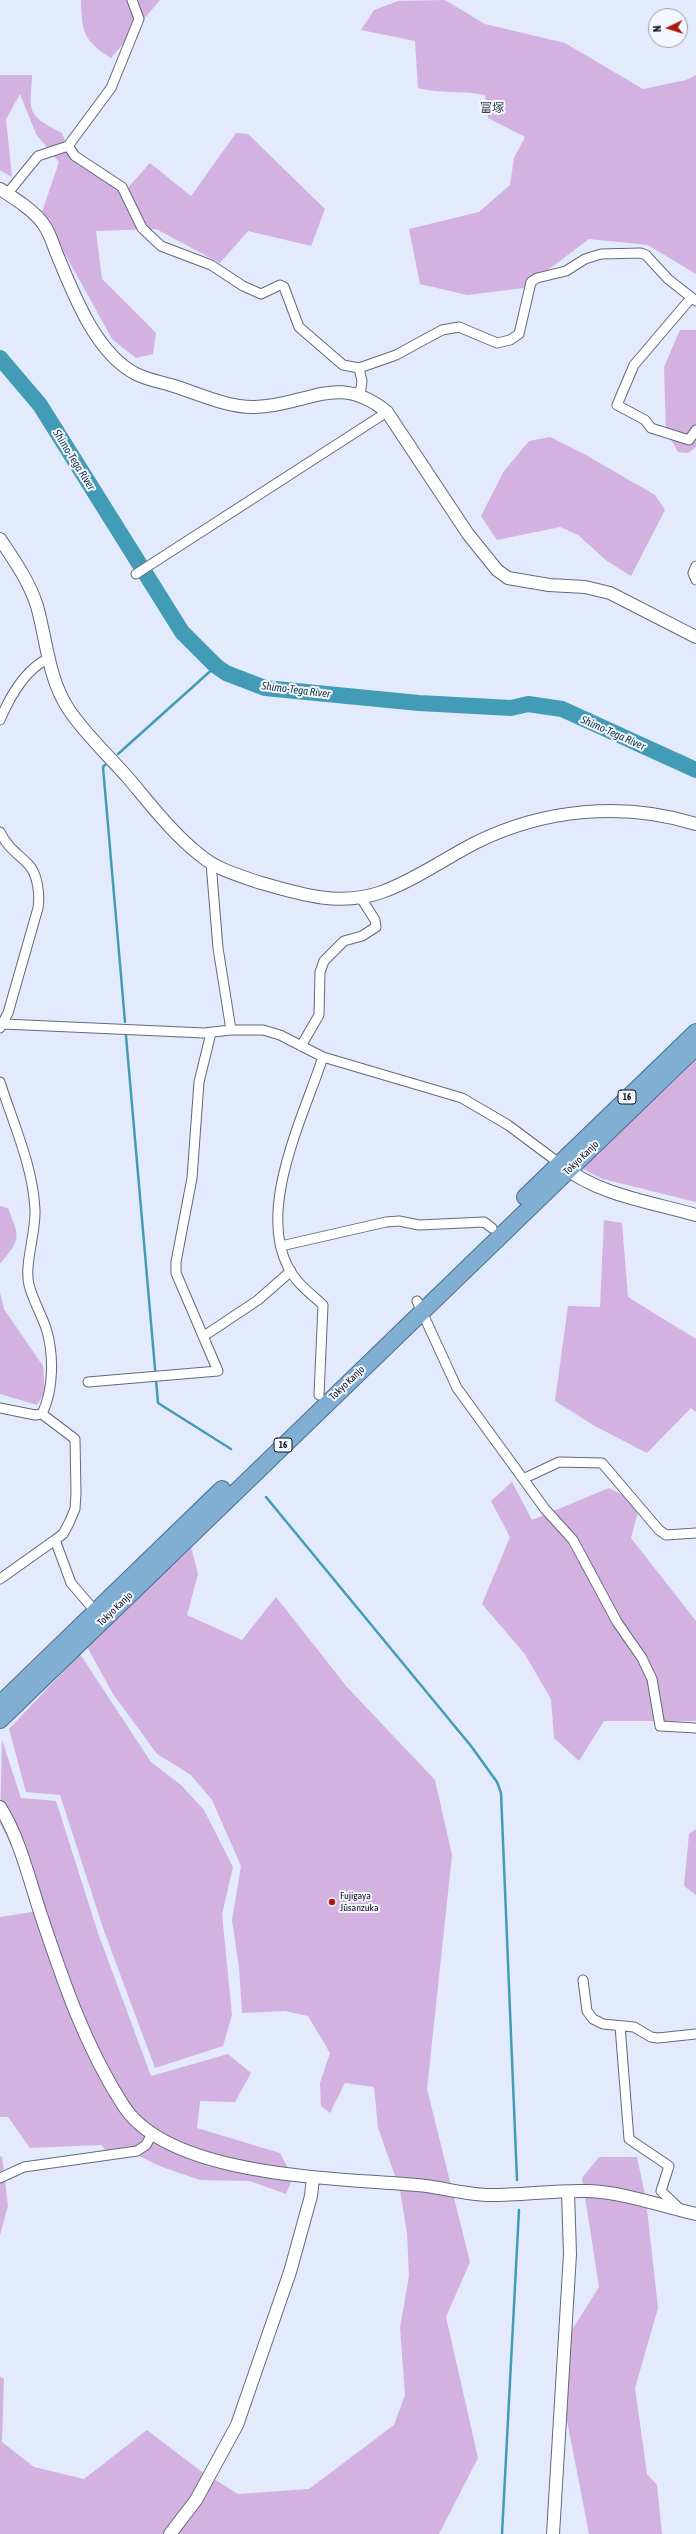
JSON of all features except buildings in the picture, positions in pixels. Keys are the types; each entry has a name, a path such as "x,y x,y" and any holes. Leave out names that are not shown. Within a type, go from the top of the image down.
{"highway":[{"name":"Tokyo Kanjo","path":"0,1720 420,1305 563,1167 696,1032"},
{"name":"Tokyo Kanjo","path":"0,1704 319,1395 420,1305 492,1228 563,1167 696,1047"}],"street":[{"path":"132,0 139,19 125,50 118,73 111,88 68,146 38,156 4,191 45,226 70,286 100,342 118,363 137,375 237,405 254,407 270,406 327,392 360,395 374,401 387,412 468,534 491,565 497,570 508,578 549,585 585,587 610,594 696,636"},
{"path":"68,146 75,156 122,187 142,228 161,246 211,266 243,286 261,294 280,285 284,287 299,327 343,365 359,368 396,355 442,330 459,327 497,343 510,340 519,334 531,282 538,278 566,271 585,259 600,254 634,252 646,255 668,279 694,299 634,365 617,405 645,420 651,428 681,438 689,440 696,430"},
{"path":"359,368 362,381 360,395"},
{"path":"136,574 387,412"},
{"path":"0,539 25,578 36,605 47,659 60,696 74,717 161,816 195,851 211,862 239,876 316,898 361,898 396,886 474,844 535,820 584,812 612,810 664,815 696,824"},
{"path":"696,566 693,573 696,580"},
{"path":"0,720 16,689 31,669 47,659"},
{"path":"0,832 5,843 30,865 39,897 38,908 2,1026 211,1033 231,1030 263,1030 323,1057 462,1098 508,1125 563,1167 596,1187 696,1215"},
{"path":"211,862 218,948 231,1030"},
{"path":"301,1046 319,1015 320,972 324,961 344,941 362,936 371,932 376,927 375,920 361,898"},
{"path":"88,1382 218,1372 176,1273 176,1262 192,1178 199,1082 211,1033"},
{"path":"319,1395 323,1305 300,1284 291,1272 281,1246 279,1201 287,1155 323,1057"},
{"path":"0,1082 28,1166 34,1192 34,1226 29,1285 46,1330 51,1374 51,1391 42,1414"},
{"path":"281,1246 386,1222 399,1221 419,1225 484,1222 492,1228"},
{"path":"204,1336 258,1300 291,1272"},
{"path":"420,1305 457,1388 545,1509 573,1540 617,1622 642,1658 652,1679 660,1726 696,1728"},
{"path":"0,1408 35,1415 42,1414 75,1438 77,1466 74,1509 66,1528 55,1540 0,1578"},
{"path":"523,1479 559,1462 602,1463 659,1530 666,1535 696,1533"},
{"path":"55,1540 71,1583 95,1611"},
{"path":"0,1807 20,1852 77,2019 125,2108 152,2134 192,2155 313,2178 423,2185 475,2194 590,2191 696,2214"},
{"path":"583,1980 587,2011 593,2019 603,2024 634,2027 651,2037 658,2038 696,2034"},
{"path":"620,2026 628,2139 669,2166 661,2191 682,2211"},
{"path":"0,2178 24,2167 137,2151 146,2145 152,2134"},
{"path":"170,2534 196,2500 237,2424 253,2383 290,2272 311,2196 313,2178"},
{"path":"553,2534 570,2254 568,2192"}],"shaded area":[{"path":"81,0 160,0 111,58 95,46 86,35 82,20"},
{"path":"445,0 485,24 565,43 643,89 686,80 696,75 696,274 648,245 589,239 524,288 467,295 420,284 409,229 479,212 510,185 514,158 525,137 488,118 485,95 435,91 418,88 415,41 361,30 374,10 398,1"},
{"path":"0,75 32,75 31,105 36,117 62,133 73,161 124,192 150,163 191,196 236,133 248,134 325,209 311,246 248,231 220,263 156,229 96,231 102,279 156,333 153,354 136,358 112,339 42,212 59,162 36,134 20,94 6,119 12,177 0,170"},
{"path":"680,330 696,330 696,447 688,453 678,452 666,430 664,367"},
{"path":"550,437 586,455 655,495 665,510 631,576 607,561 578,535 560,527 497,540 481,516 504,471 529,441"},
{"path":"696,1057 696,1202 603,1179 581,1168"},
{"path":"0,1206 8,1208 15,1226 16,1238 12,1249 0,1264"},
{"path":"604,1220 622,1223 628,1297 696,1339 696,1412 691,1408 647,1453 593,1425 555,1401 568,1306 600,1307"},
{"path":"0,1293 4,1309 43,1366 45,1392 37,1405 0,1394"},
{"path":"512,1482 532,1520 609,1488 640,1504 631,1538 696,1621 696,1721 604,1721 579,1761 554,1738 551,1699 524,1653 482,1604 510,1537 491,1501"},
{"path":"191,1547 198,1574 187,1615 242,1640 276,1597 347,1687 435,1780 452,1855 427,2089 470,2262 446,2317 478,2458 439,2534 0,2534 0,2377 4,2379 2,2442 34,2467 84,2479 147,2430 198,2469 238,2494 309,2489 394,2425 405,2395 400,2328 409,2276 407,2233 400,2190 378,2128 374,2087 345,2083 330,2113 321,2106 320,2083 330,2053 308,2016 285,2011 242,2013 239,1968 232,1920 241,1866 212,1800 191,1775 157,1754 113,1694 85,1643"},
{"path":"80,1654 151,1762 181,1785 204,1810 233,1867 222,1914 232,2015 223,2046 155,2068 104,1931 60,1795 26,1792 9,1729"},
{"path":"2,1740 21,1798 56,1801 98,1933 151,2076 228,2054 251,2073 235,2102 200,2101 197,2128 280,2153 293,2178 286,2194 250,2181 200,2180 162,2167 124,2149 110,2155 101,2145 30,2148 8,2117 0,2117 0,1917 44,1910 0,1823"},
{"path":"696,1829 696,1895 684,1886 689,1834"},
{"path":"2,2156 8,2206 0,2235 0,2157"},
{"path":"599,2157 637,2157 646,2200 658,2308 635,2388 647,2474 657,2485 662,2534 589,2534 564,2405 558,2352 599,2287 582,2178"}],"waterway":[{"name":"Shimo-Tega River","path":"0,358 40,405 182,632 216,666 226,673 265,688 419,703 511,708 528,704 562,709 696,770"},
{"path":"118,754 216,666"},
{"path":"105,765 103,767 125,1022"},
{"path":"126,1036 158,1403 231,1449"},
{"path":"266,1497 471,1746 497,1782 501,1793 517,2180"},
{"path":"502,2534 519,2210"}],"place":[{"name":"Fujigaya Jūsanzuka","path":"332,1902"}],"district":[{"name":"富塚","path":"492,108"}]}
